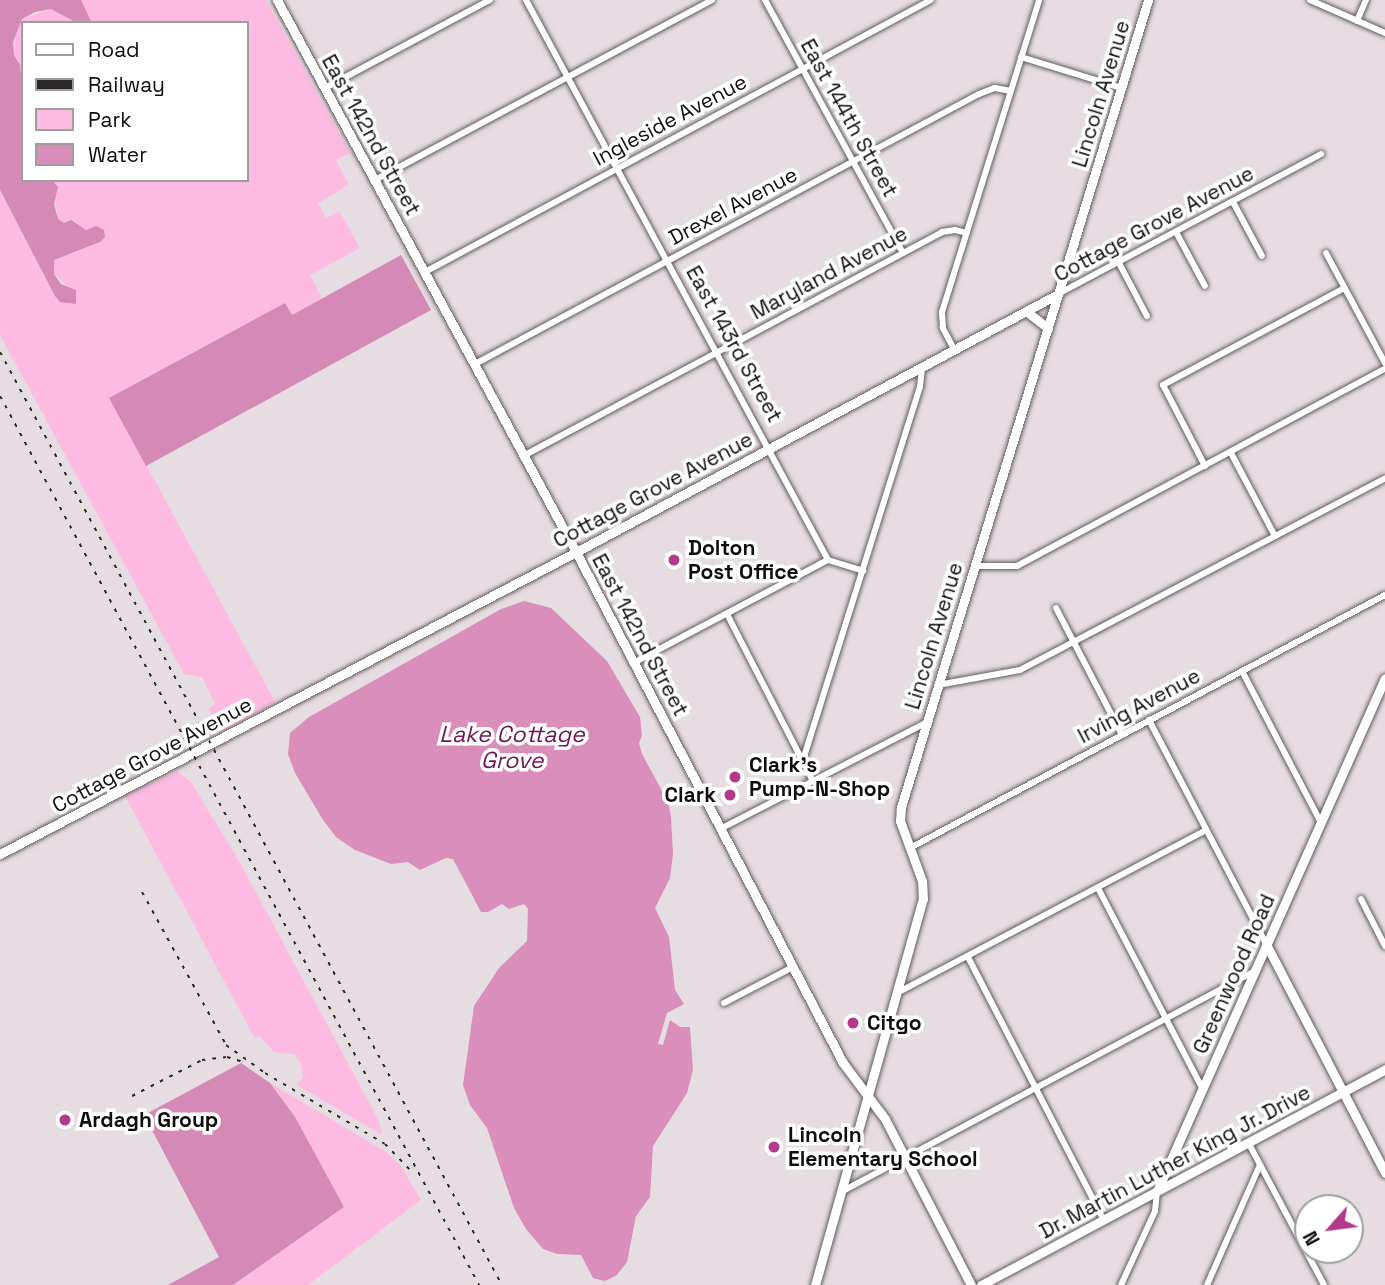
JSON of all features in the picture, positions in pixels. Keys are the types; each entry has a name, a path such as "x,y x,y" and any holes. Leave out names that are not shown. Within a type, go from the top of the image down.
{"street":[{"name":"East 142nd Street","path":"277,0 525,455 843,1063 878,1107 971,1285"},
{"path":"325,88 490,0"},
{"name":"East 143rd Street","path":"526,0 770,447 828,560"},
{"path":"375,180 712,0"},
{"name":"East 144th Street","path":"765,0 903,253"},
{"name":"Ingleside Avenue","path":"425,272 932,0"},
{"path":"954,349 943,328 942,312 1039,0"},
{"name":"Lincoln Avenue","path":"815,1285 923,899 922,881 900,814 925,723 1147,0"},
{"path":"1310,0 1385,33"},
{"path":"1357,20 1366,0"},
{"path":"1021,57 1122,88"},
{"name":"Drexel Avenue","path":"475,364 988,90 1011,90"},
{"name":"Cottage Grove Avenue","path":"0,854 576,552 1321,154"},
{"path":"1233,202 1262,256"},
{"name":"Maryland Avenue","path":"525,455 903,253 949,230 967,233"},
{"path":"1177,232 1205,286"},
{"path":"1326,253 1385,363"},
{"path":"1119,263 1147,316"},
{"path":"1205,466 1163,385 1345,288"},
{"path":"1026,311 1048,328"},
{"path":"803,760 920,387 922,367"},
{"path":"974,566 1017,566 1385,369"},
{"path":"1231,453 1275,536"},
{"path":"938,685 1006,675 1074,644 1385,478"},
{"path":"635,662 828,560 863,570"},
{"name":"Irving Avenue","path":"910,848 1385,595"},
{"path":"1056,608 1122,734"},
{"path":"727,614 813,781"},
{"path":"1242,671 1320,821"},
{"name":"Greenwood Road","path":"1121,1285 1155,1210 1157,1191 1385,678"},
{"path":"1149,720 1385,1173"},
{"path":"722,828 925,723"},
{"path":"897,993 1206,830"},
{"path":"1098,888 1203,1090"},
{"path":"1361,899 1385,946"},
{"path":"968,957 1104,1220"},
{"path":"724,1003 793,967"},
{"path":"841,1192 1254,972"},
{"name":"Dr. Martin Luther King Jr. Drive","path":"981,1285 1385,1069"},
{"path":"1248,1142 1324,1285"},
{"path":"1207,1285 1260,1165"}],"green space":[{"path":"81,0 266,0 350,153 336,160 349,185 318,203 326,218 339,211 360,248 310,275 322,298 291,315 284,304 110,398 275,702 220,733 209,709 215,704 202,677 184,674 0,335 0,190 55,296 69,288 54,274 54,260 100,242 71,220 64,223 58,219 52,182 248,182 248,21 91,21"},
{"path":"51,9 73,21 21,21 21,75 20,65 14,55 15,31 22,19"},
{"path":"177,771 191,782 239,861 378,1119 382,1135 297,1085 303,1077 301,1065 294,1054 274,1052 260,1037 254,1037 125,796"},
{"path":"270,1083 386,1152 401,1166 421,1200 308,1285 233,1285 344,1207 295,1117"}],"shaded area":[{"path":"0,0 81,0 91,21 73,21 51,9 35,12 22,19 13,42 14,55 20,65 21,75 21,182 54,182 58,187 54,204 58,219 64,223 71,220 86,230 96,226 104,230 105,237 100,242 54,260 54,274 61,284 76,290 76,304 60,302 55,296 0,190"},
{"path":"401,255 431,310 146,466 109,398 285,303 292,315"},
{"path":"241,1063 270,1083 295,1117 344,1207 233,1285 168,1285 219,1257 144,1115"}],"water":[{"name":"Lake Cottage Grove","path":"524,601 551,608 607,661 640,717 642,735 639,743 642,754 668,802 671,817 673,854 670,878 655,908 669,937 675,990 684,1004 667,1013 658,1044 663,1045 670,1020 680,1027 690,1027 693,1070 687,1093 653,1146 650,1197 636,1216 627,1262 617,1275 605,1281 593,1278 581,1255 557,1254 543,1249 526,1229 514,1208 487,1128 470,1105 463,1085 474,1006 499,968 527,941 528,909 524,904 509,909 502,904 488,912 481,912 453,859 446,858 420,870 408,862 391,864 355,850 336,837 323,820 295,773 288,754 290,733 309,717 501,609"}],"railway":[{"path":"0,352 502,1285"},
{"path":"0,396 479,1285"},
{"path":"142,892 226,1045 265,1073 385,1144 409,1169"},
{"path":"132,1096 202,1060 227,1057 243,1062"}],"place":[{"name":"Dolton Post Office","path":"674,560"},
{"name":"Clark's Pump-N-Shop","path":"735,777"},
{"name":"Clark","path":"730,795"},
{"name":"Citgo","path":"853,1023"},
{"name":"Ardagh Group","path":"65,1120"},
{"name":"Lincoln Elementary School","path":"774,1147"}]}
